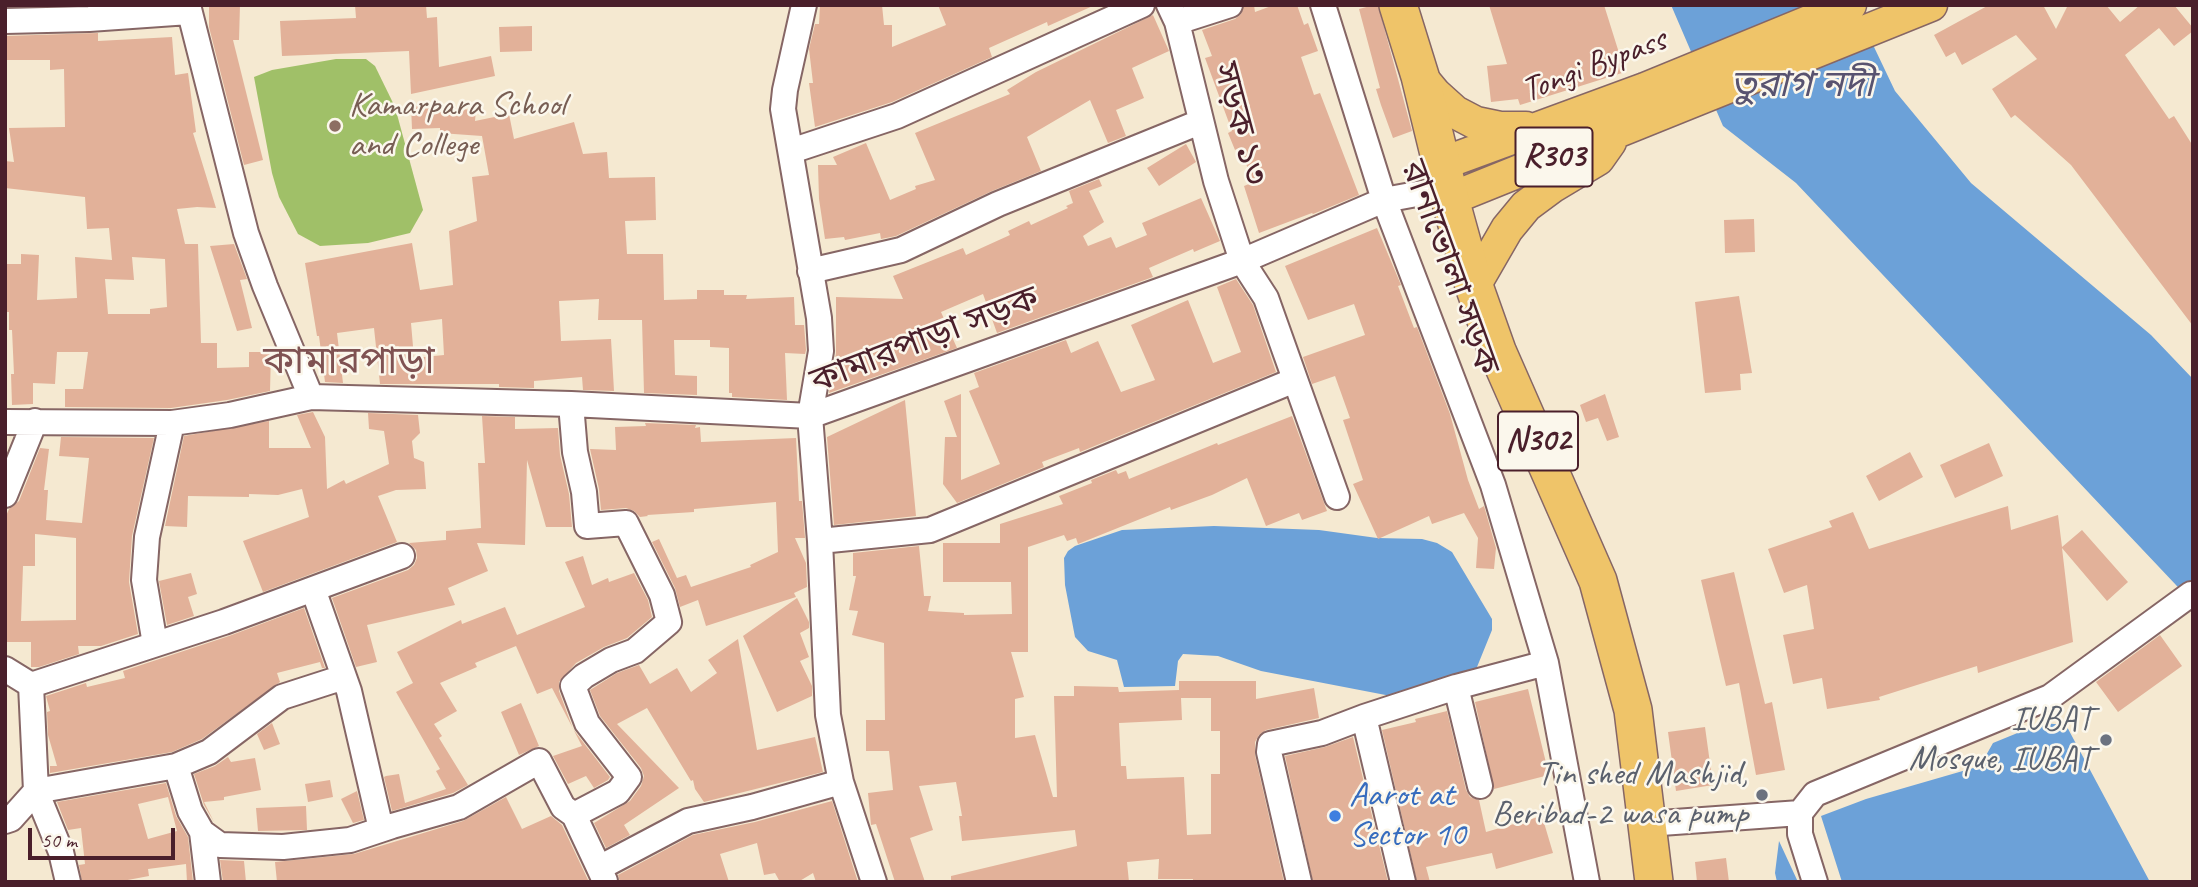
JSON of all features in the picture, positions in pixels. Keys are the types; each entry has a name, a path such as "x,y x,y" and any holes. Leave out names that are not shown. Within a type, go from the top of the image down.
{"highway":[{"name":"N302","path":"1398,5 1420,76 1475,286 1497,351 1598,581 1633,710 1654,882"}],"main road":[{"name":"Tongi Bypass","path":"1449,183 1540,128 1652,101 1850,5"},
{"name":"R303","path":"1449,183 1616,132 1652,101 1929,6"},
{"path":"1420,76 1455,112 1476,123 1500,128 1540,128"},
{"path":"1475,286 1507,229 1526,206 1598,159 1616,132"}],"street":[{"path":"5,422 172,423 230,415 311,397 571,404 810,416 821,351 819,318 783,109 804,5"},
{"path":"791,151 897,117 1142,5"},
{"path":"1173,14 1230,5"},
{"name":"রানাভোলা সড়ক","path":"1323,5 1384,200 1493,485 1546,663 1587,882"},
{"path":"5,21 89,19 188,9 246,233 311,397"},
{"name":"সড়ক ১৩","path":"1173,14 1216,181 1242,261 1266,298 1337,497"},
{"path":"810,271 901,250 998,204 1200,122"},
{"name":"কামারপাড়া সড়ক","path":"874,882 841,782 828,715 820,541 810,416 1242,261 1384,200 1449,183"},
{"path":"820,541 930,530 1295,380"},
{"path":"571,404 575,452 584,492 587,526 626,523 662,595 669,622 635,651 611,660 573,686 587,723 629,777 618,792 574,815"},
{"path":"5,495 35,421"},
{"path":"155,644 144,580 147,537 172,423"},
{"path":"5,669 31,685 224,622 402,556"},
{"path":"313,589 344,677 381,830"},
{"path":"1815,882 1800,834 1800,813 1815,794 2050,697 2191,594"},
{"path":"1299,882 1269,752 1270,744 1322,733 1456,687 1546,663"},
{"path":"5,821 11,819 36,791 176,766 209,752 282,697 344,677"},
{"path":"31,685 36,791 61,852 68,882"},
{"path":"1456,687 1479,786"},
{"path":"1364,717 1403,882"},
{"path":"202,832 220,845 283,847 349,841 459,807 539,761 563,807 574,815 602,875 688,821 752,807 841,782"},
{"path":"176,766 190,811 202,832 208,882"},
{"path":"1647,824 1800,813"}],"green space":[{"path":"336,59 366,59 375,66 395,107 423,210 410,233 368,243 320,246 298,234 279,197 254,77 272,70"}],"water":[{"name":"তুরাগ নদী","path":"1671,5 1854,5 1895,91 1971,183 2151,335 2193,379 2193,603 1796,183 1723,126"},
{"path":"1214,526 1319,530 1377,538 1422,539 1437,543 1452,552 1492,619 1492,630 1477,667 1460,685 1396,697 1261,671 1218,656 1183,654 1178,661 1175,686 1124,687 1117,660 1088,651 1075,637 1065,585 1064,558 1075,546 1122,530"},
{"path":"2042,723 2066,725 2150,882 1842,882 1821,816 1866,799 1980,766 1993,743"},
{"path":"1779,841 1798,882 1777,882 1775,873"}],"building":[{"path":"209,5 240,5 239,40 233,40 263,160 244,165 209,27"},
{"path":"355,5 426,5 427,18 437,17 439,67 491,56 495,76 411,94 409,51 282,56 280,21 356,18"},
{"path":"820,5 882,5 884,25 892,25 892,47 946,25 938,5 1095,5 1048,26 1047,22 989,48 992,57 892,102 815,127 809,83 813,83 809,49 815,24 819,24"},
{"path":"1244,5 1254,5 1255,12 1274,5 1297,5 1304,25 1308,23 1318,51 1301,57 1314,95 1320,93 1359,195 1259,233 1244,186 1254,182 1239,148 1235,150 1228,133 1232,131 1205,58 1212,56 1202,30 1235,19 1241,14"},
{"path":"1378,5 1412,131 1393,138 1376,89 1380,88 1359,9"},
{"path":"1489,5 1604,5 1625,72 1520,105 1518,99 1491,102 1487,66 1507,64"},
{"path":"1989,5 2043,5 2056,29 2068,5 2106,5 2120,22 2140,5 2174,5 2193,28 2193,31 2174,46 2159,28 2125,55 2169,119 2174,116 2193,146 2193,326 2071,165 2015,115 2011,118 1992,89 2037,59 2016,35 1962,65 1955,52 1946,57 1934,35"},
{"path":"1153,15 1169,51 1132,68 1144,98 1116,110 1126,136 1108,143 1090,100 1027,137 1041,171 896,236 881,239 880,233 845,240 844,237 825,239 819,199 818,165 837,165 833,157 866,143 890,200 916,189 915,186 935,180 915,133 1010,94 1007,90 1036,72"},
{"path":"532,26 532,51 500,52 499,27"},
{"path":"98,33 98,41 172,37 175,75 188,73 196,132 193,133 216,208 177,209 185,244 198,244 201,343 217,343 217,368 249,367 249,352 271,352 270,391 171,408 65,407 65,389 83,389 88,352 57,352 55,384 33,383 33,404 12,405 12,330 9,330 9,312 5,312 5,264 21,264 21,254 39,255 37,300 77,298 75,257 112,260 109,228 87,229 85,197 5,188 5,161 14,162 9,128 65,127 64,69 50,70 50,60 5,60 5,36","holes":["132,257 165,259 167,307 150,309 150,314 108,314 105,279 134,280"]},
{"path":"411,106 476,110 475,121 509,114 514,139 574,122 583,154 607,152 609,178 655,177 656,220 625,221 627,254 663,254 664,300 697,299 697,290 724,290 724,295 747,295 746,299 794,297 795,325 804,325 806,350 805,354 785,353 787,400 732,397 732,393 729,393 729,348 710,347 710,340 674,340 675,375 697,376 697,395 644,393 642,320 598,320 599,299 559,301 561,341 611,339 614,391 583,390 582,377 534,381 534,388 499,387 499,384 380,384 374,328 337,333 343,383 325,382 305,263 412,243 420,290 453,285 449,231 477,221 472,177 489,175 482,136 440,133 440,128 412,129","holes":["442,319 444,355 414,358 411,323"]},
{"path":"1186,144 1196,162 1159,186 1147,168"},
{"path":"1099,179 1102,186 1089,191 1104,222 1083,236 1088,246 1111,237 1116,248 1147,235 1142,223 1201,198 1220,241 1194,252 1193,249 1149,268 1153,277 997,333 983,294 941,312 957,348 829,393 836,353 836,297 903,299 893,276 963,248 966,255 1010,235 1008,231 1029,221 1031,225 1068,208 1066,206 1073,203 1069,191"},
{"path":"1754,219 1755,252 1725,253 1724,220"},
{"path":"1377,228 1450,414 1479,509 1484,506 1496,548 1494,569 1476,568 1478,538 1464,513 1432,524 1429,516 1378,539 1353,484 1363,480 1343,420 1350,418 1335,376 1312,384 1303,357 1365,335 1354,304 1308,320 1285,266"},
{"path":"234,244 247,279 240,280 252,328 237,331 210,246"},
{"path":"1236,279 1253,305 1276,372 1080,452 1079,448 1042,462 1044,467 957,503 943,484 945,437 957,437 944,401 961,394 961,480 1000,464 969,391 979,387 974,373 1066,340 1071,353 1098,341 1121,392 1155,380 1131,325 1188,300 1213,363 1241,352 1217,287"},
{"path":"1739,296 1752,373 1740,374 1741,390 1705,393 1695,302"},
{"path":"1605,394 1619,437 1607,441 1598,418 1586,422 1580,405"},
{"path":"905,400 916,516 834,525 827,437"},
{"path":"313,412 325,437 327,489 344,480 346,484 389,464 384,431 369,429 368,413 418,415 420,433 412,441 414,458 424,462 426,489 396,490 378,496 397,542 263,592 243,541 309,517 302,489 278,495 249,494 249,497 188,496 187,527 165,526 184,436 269,421 269,448 311,448 297,415"},
{"path":"482,416 515,417 515,429 558,428 572,527 546,527 527,460 525,545 477,543 488,571 448,588 455,605 367,625 377,662 356,667 332,598 408,570 417,558 416,550 409,543 446,540 446,531 481,528 478,463 485,463"},
{"path":"1292,416 1327,511 1302,520 1299,513 1266,526 1247,478 1212,495 1171,510 1170,507 1078,544 1076,538 1067,541 1064,535 1028,547 1028,652 1011,652 1024,697 1015,699 1015,738 1035,735 1053,797 1057,797 1054,696 1074,696 1074,686 1118,687 1119,692 1179,690 1179,681 1256,681 1256,699 1314,688 1319,718 1266,730 1255,742 1255,755 1284,882 1193,882 1193,879 1158,879 1159,859 1127,862 1129,882 951,882 951,876 1077,846 1075,830 962,841 959,816 962,816 956,782 919,786 933,830 910,838 925,882 895,882 876,824 871,825 868,793 893,790 889,751 866,751 866,720 885,720 884,643 852,635 858,611 849,610 856,576 853,576 853,553 919,546 924,596 931,596 928,611 964,615 1012,614 1011,582 943,582 943,543 1000,543 1000,524 1063,504 1059,496 1092,483 1091,480 1116,470 1118,474 1126,471 1129,479 1217,443 1218,445","holes":["1181,698 1211,698 1211,731 1220,731 1220,774 1211,774 1211,834 1187,835 1184,777 1127,779 1126,766 1121,766 1119,723 1182,720"]},
{"path":"645,423 696,425 695,428 700,427 701,442 796,438 799,501 802,501 805,538 795,538 806,563 807,587 794,593 796,597 706,626 698,600 680,607 675,588 652,542 659,539 677,578 686,575 691,587 751,567 750,565 778,552 776,502 640,517 626,508 601,510 590,449 616,450 615,427 646,426"},
{"path":"61,437 154,438 132,536 129,582 138,634 101,646 78,646 79,654 31,667 31,642 5,642 6,516 9,509 19,501 40,448 49,449 44,490 48,490 46,520 82,523 89,458 59,456","holes":["35,534 76,538 76,620 21,621 23,566 35,566"]},
{"path":"1989,443 2003,476 1955,498 1940,465"},
{"path":"1910,452 1923,477 1879,501 1866,476"},
{"path":"2008,506 2011,530 2058,515 2062,547 2082,530 2128,582 2107,601 2062,548 2073,642 1978,673 1977,666 1879,697 1880,700 1827,709 1822,678 1793,684 1783,635 1814,629 1807,585 1784,593 1768,549 1832,527 1829,521 1853,512 1869,549"},
{"path":"583,556 592,585 608,578 609,582 634,573 648,600 652,617 627,638 576,663 559,682 559,691 572,728 552,688 537,694 516,646 475,663 477,667 440,683 457,711 434,724 442,736 439,738 468,785 453,793 392,811 384,777 386,776 399,774 405,803 446,789 436,771 440,769 396,692 413,683 397,652 461,620 462,624 505,607 517,635 585,607 565,562"},
{"path":"1734,572 1765,704 1772,702 1785,770 1756,775 1739,683 1726,686 1701,580"},
{"path":"191,573 197,594 188,597 194,616 167,625 159,581"},
{"path":"797,598 809,622 809,628 800,633 809,657 800,661 812,686 812,696 777,712 743,636"},
{"path":"304,608 325,668 322,668 320,662 277,673 280,682 202,739 172,752 50,773 50,766 57,766 48,735 47,712 50,711 46,696 86,683 87,687 125,678 123,671"},
{"path":"2160,635 2182,666 2118,712 2096,682"},
{"path":"738,639 757,750 815,737 823,772 704,802 647,708 617,724 679,788 624,825 630,835 606,848 594,823 630,801 641,786 644,776 641,768 600,716 590,690 617,673 639,665 650,684 677,668 691,692 717,673 708,660"},
{"path":"1528,689 1549,775 1494,789 1475,702"},
{"path":"521,703 539,746 519,755 501,712"},
{"path":"1447,711 1466,790 1470,797 1479,800 1486,832 1542,816 1553,853 1496,869 1492,853 1426,867 1430,882 1417,882 1382,730"},
{"path":"272,723 280,744 264,750 257,734"},
{"path":"1705,727 1713,785 1676,791 1668,732"},
{"path":"574,730 610,777 594,788 586,776 568,784 553,756 582,746"},
{"name":"Aarot at Sector 10","path":"1353,737 1388,882 1313,882 1285,756"},
{"path":"228,757 231,762 255,758 261,790 224,797 224,800 204,802 214,822 204,805 194,774 215,766"},
{"path":"330,780 333,797 308,802 305,784"},
{"path":"166,783 176,816 188,837 193,882 187,882 186,864 148,869 149,876 117,882 82,882 79,865 85,864 81,828 68,830 57,802","holes":["168,797 177,831 148,839 138,804"]},
{"path":"357,791 364,820 353,823 341,799"},
{"path":"506,797 522,829 551,816 562,825 589,882 277,882 275,862 354,854 463,821"},
{"path":"832,801 858,882 816,882 813,873 798,882 780,882 775,873 764,875 757,843 720,854 729,882 620,882 618,875 693,835 755,822"},
{"path":"306,806 307,830 258,831 256,808"},
{"path":"1726,858 1729,882 1697,882 1695,862"},
{"path":"220,860 244,861 246,882 223,882"}],"place":[{"name":"Kamarpara School and College","path":"335,126"},
{"name":"IUBAT Mosque, IUBAT","path":"2106,740"},
{"name":"Tin shed Mashjid, Beribad-2 wasa pump","path":"1762,795"},
{"name":"Aarot at Sector 10","path":"1335,816"}],"district":[{"name":"কামারপাড়া","path":"349,363"}]}
